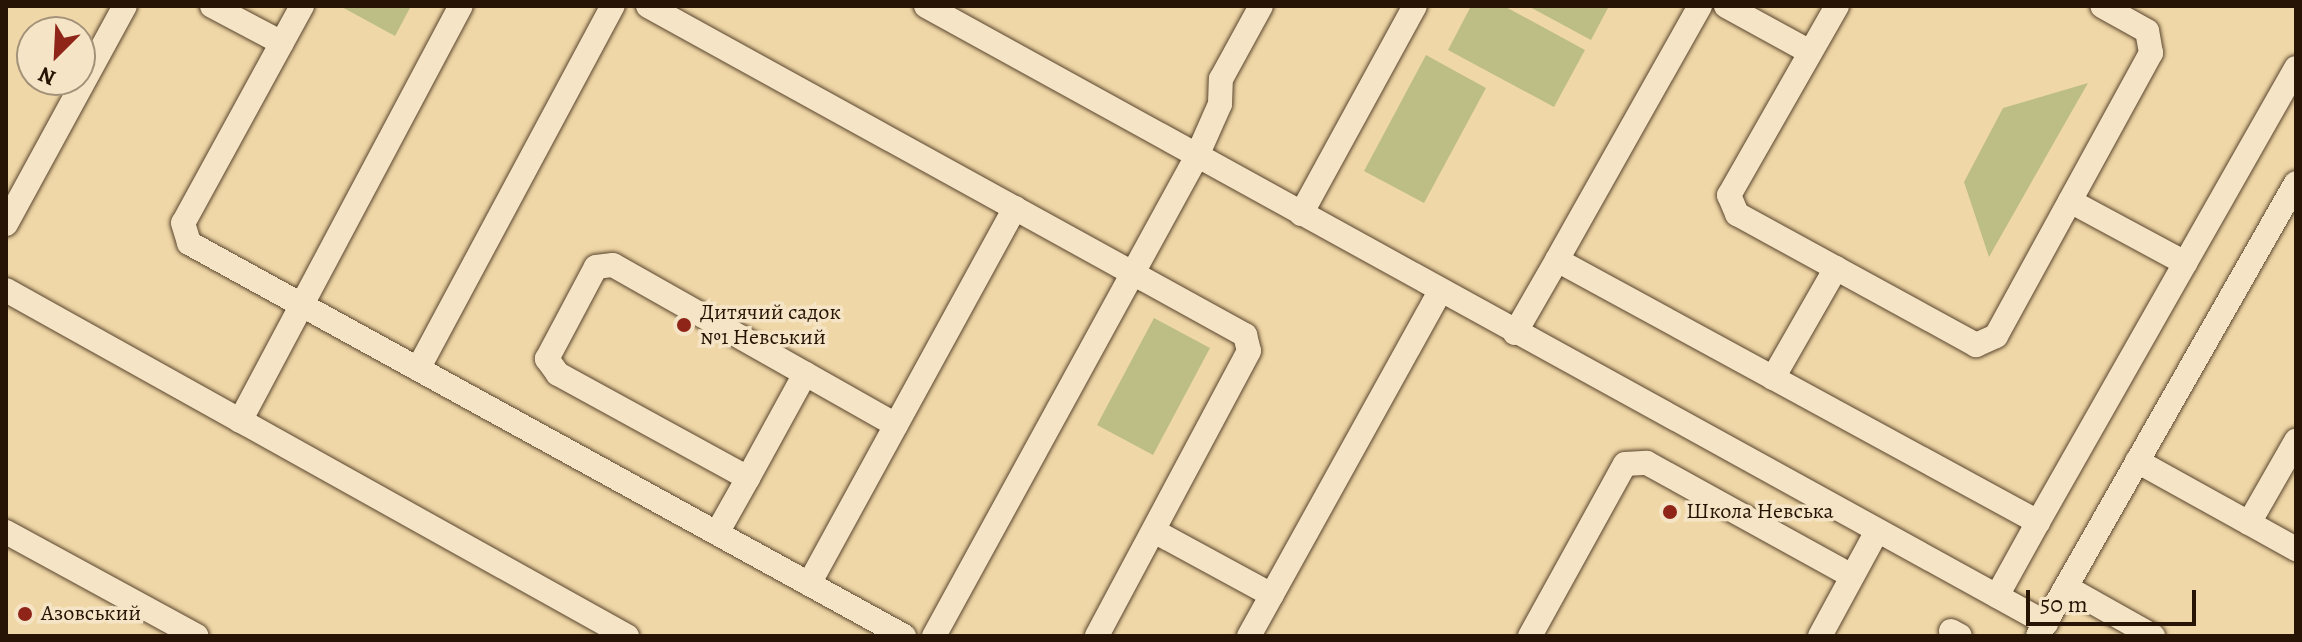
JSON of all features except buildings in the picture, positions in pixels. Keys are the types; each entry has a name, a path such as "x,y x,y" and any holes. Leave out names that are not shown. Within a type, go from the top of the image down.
{"lane":[{"path":"6,224 125,6"},
{"path":"212,6 282,43"},
{"path":"302,6 183,223 189,243 904,636"},
{"path":"240,421 461,6"},
{"path":"418,369 613,6"},
{"path":"648,6 1245,335 1249,351 1097,636"},
{"path":"926,6 1997,596 2042,630 2296,183"},
{"path":"934,636 1197,156 1220,104 1221,79 1261,6"},
{"path":"1301,214 1415,6"},
{"path":"1515,333 1700,6"},
{"path":"1726,6 1810,52"},
{"path":"1837,6 1729,195 1737,214 1976,345 1996,336 2151,53 2147,31 2102,6"},
{"path":"1997,596 2296,68"},
{"path":"2070,201 2185,263"},
{"path":"809,584 1015,208"},
{"path":"1557,260 2038,522"},
{"path":"748,478 558,374 547,359 555,336 589,274 604,263 896,425"},
{"path":"1773,378 1836,268"},
{"path":"6,290 627,636"},
{"path":"1249,636 1440,291"},
{"path":"717,533 805,374"},
{"path":"2249,523 2296,441"},
{"path":"2137,461 2296,549"},
{"path":"1530,636 1625,464 1647,463 1852,576"},
{"path":"1154,531 1272,595"},
{"path":"1820,636 1877,531"},
{"path":"6,532 197,636"},
{"path":"2066,587 2153,636"}],"green space":[{"path":"340,6 411,6 395,36"},
{"path":"1471,6 1504,6 1585,50 1554,107 1448,50"},
{"path":"1528,6 1609,6 1591,40"},
{"path":"1426,55 1486,88 1424,203 1364,171"},
{"path":"2088,83 1989,257 1964,182 2003,108"},
{"path":"1154,318 1210,348 1153,455 1097,425"}],"place":[{"name":"Дитячий садок №1 Невський","path":"684,325"},
{"name":"Школа Невська","path":"1670,512"},
{"name":"Азовський","path":"25,614"}]}
